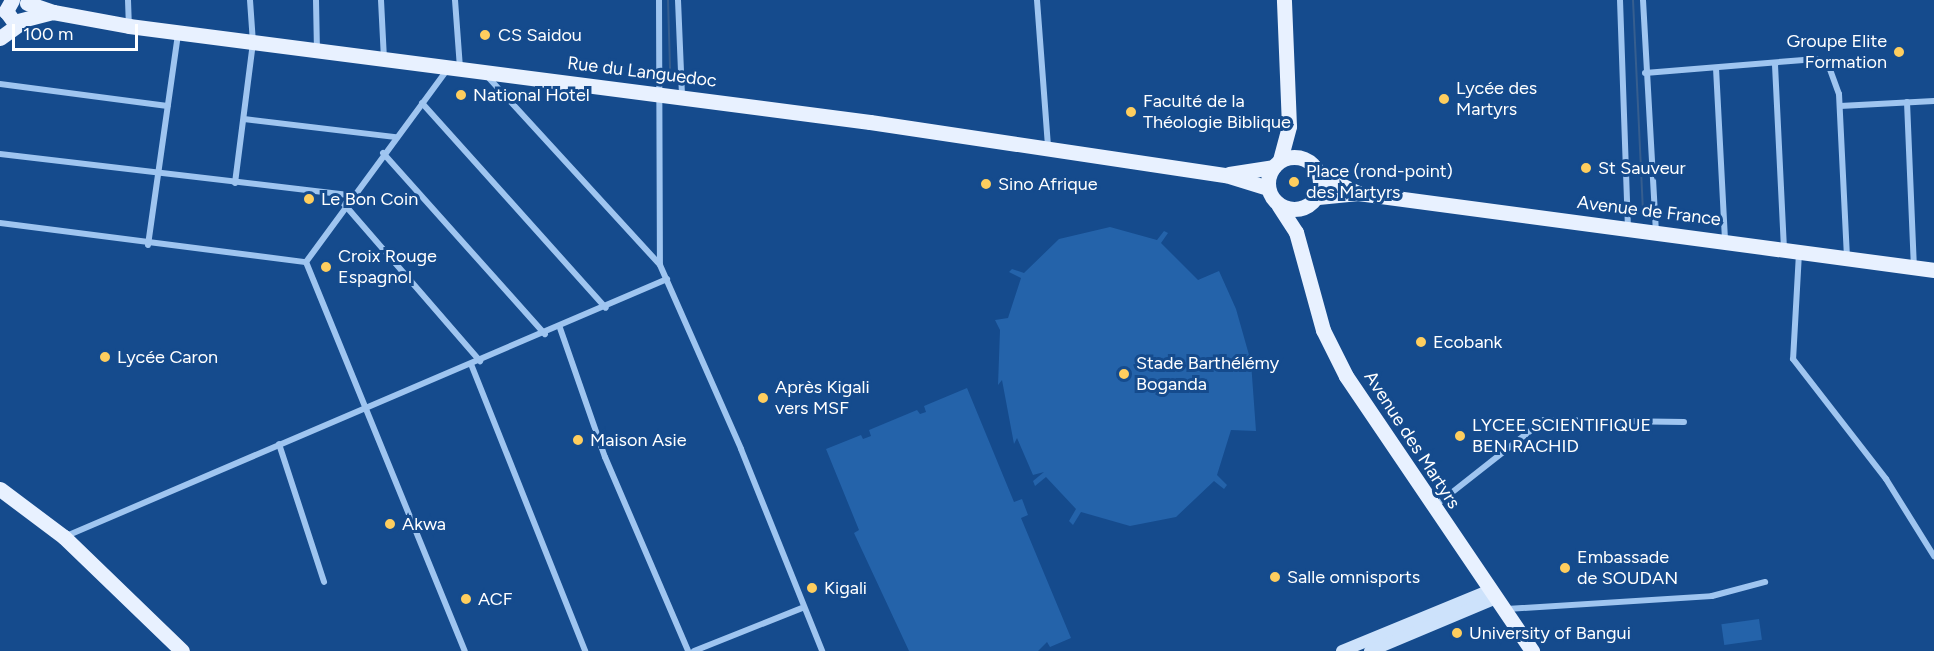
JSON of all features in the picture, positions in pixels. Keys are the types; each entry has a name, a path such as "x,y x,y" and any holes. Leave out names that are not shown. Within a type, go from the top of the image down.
{"main road":[{"path":"1284,0 1289,126 1268,188 1279,206 1305,207"},
{"name":"Rue du Languedoc","path":"13,5 178,34 454,70 682,96 1048,148 1226,175 1268,188"},
{"path":"1,36 13,5 30,14 23,22"},
{"path":"1,36 23,22 53,12"},
{"path":"1289,126 1305,159 1320,175 1318,197 1305,207 1296,232"},
{"path":"1277,164 1305,159"},
{"name":"Rue du Languedoc","path":"1226,175 1277,164"},
{"name":"Avenue de France","path":"1320,175 1358,193"},
{"name":"Avenue de France","path":"1318,197 1358,193 1628,229 1784,246 1934,270"},
{"name":"Avenue des Martyrs","path":"1279,206 1296,232 1323,330 1346,376 1432,508 1532,651"},
{"path":"0,489 64,537 182,651"}],"street":[{"path":"128,0 129,27"},
{"path":"235,183 254,44 250,0"},
{"path":"316,0 317,52"},
{"path":"381,0 384,61"},
{"path":"306,262 344,204 383,153 422,103 454,70 455,0"},
{"path":"658,0 661,94 660,265"},
{"path":"678,0 682,96"},
{"path":"1037,0 1048,148"},
{"path":"1620,0 1628,229"},
{"path":"1643,0 1645,73 1656,232"},
{"path":"148,244 178,34"},
{"path":"1645,73 1775,65 1816,59 1828,64 1838,83 1847,256"},
{"path":"1775,65 1784,246"},
{"path":"1716,68 1725,240"},
{"path":"485,73 660,265 741,449 802,608 822,651"},
{"path":"0,84 168,106"},
{"path":"1840,106 1934,101"},
{"path":"1907,102 1914,267"},
{"path":"422,103 606,308"},
{"path":"244,119 396,137"},
{"path":"383,153 545,334"},
{"path":"0,154 351,195"},
{"path":"344,204 480,361"},
{"path":"0,223 148,244 306,262"},
{"path":"1800,249 1793,359 1886,479 1934,556"},
{"path":"306,262 363,408 465,651"},
{"path":"64,537 363,408 560,328 667,279"},
{"path":"560,328 605,457 688,651"},
{"path":"471,364 585,651"},
{"path":"1432,508 1544,420 1684,422"},
{"path":"279,444 324,582"},
{"path":"1342,651 1496,599 1712,596 1765,582"},
{"path":"1370,651 1496,599"},
{"path":"694,651 802,608"}],"shaded area":[{"name":"Stade Barthélémy Boganda","path":"1110,227 1157,240 1164,231 1168,233 1161,243 1198,280 1219,271 1236,309 1251,362 1256,431 1231,430 1217,475 1227,485 1224,489 1214,481 1176,517 1130,526 1081,512 1073,525 1069,521 1076,509 1046,477 1035,486 1033,481 1044,472 1033,475 1017,438 1014,444 1002,380 998,385 1000,330 995,320 1008,318 1021,278 1009,272 1012,269 1024,273 1059,239"},
{"path":"967,388 1014,502 1022,499 1028,515 1021,518 1071,638 1050,647 1047,642 1038,651 909,651 854,533 859,530 826,449 861,435 863,439 871,436 869,430 917,410 920,414 926,412 924,406"},
{"path":"1759,619 1762,640 1724,645 1721,624"}],"waterway":[{"path":"668,0 670,68"},
{"path":"1633,0 1643,211"}],"place":[{"name":"CS Saidou","path":"485,35"},
{"name":"Groupe Elite Formation","path":"1899,52"},
{"name":"National Hotel","path":"461,95"},
{"name":"Lycée des Martyrs","path":"1444,99"},
{"name":"Faculté de la Théologie Biblique","path":"1131,112"},
{"name":"St Sauveur","path":"1586,168"},
{"name":"Place (rond-point) des Martyrs","path":"1294,182"},
{"name":"Sino Afrique","path":"986,184"},
{"name":"Le Bon Coin","path":"309,199"},
{"name":"Croix Rouge Espagnol","path":"326,267"},
{"name":"Ecobank","path":"1421,342"},
{"name":"Lycée Caron","path":"105,357"},
{"name":"Stade Barthélémy Boganda","path":"1124,374"},
{"name":"Après Kigali vers MSF","path":"763,398"},
{"name":"LYCEE SCIENTIFIQUE BEN RACHID","path":"1460,436"},
{"name":"Maison Asie","path":"578,440"},
{"name":"Akwa","path":"390,524"},
{"name":"Embassade de SOUDAN","path":"1565,568"},
{"name":"Salle omnisports","path":"1275,577"},
{"name":"Kigali","path":"812,588"},
{"name":"ACF","path":"466,599"},
{"name":"University of Bangui","path":"1457,633"}]}
